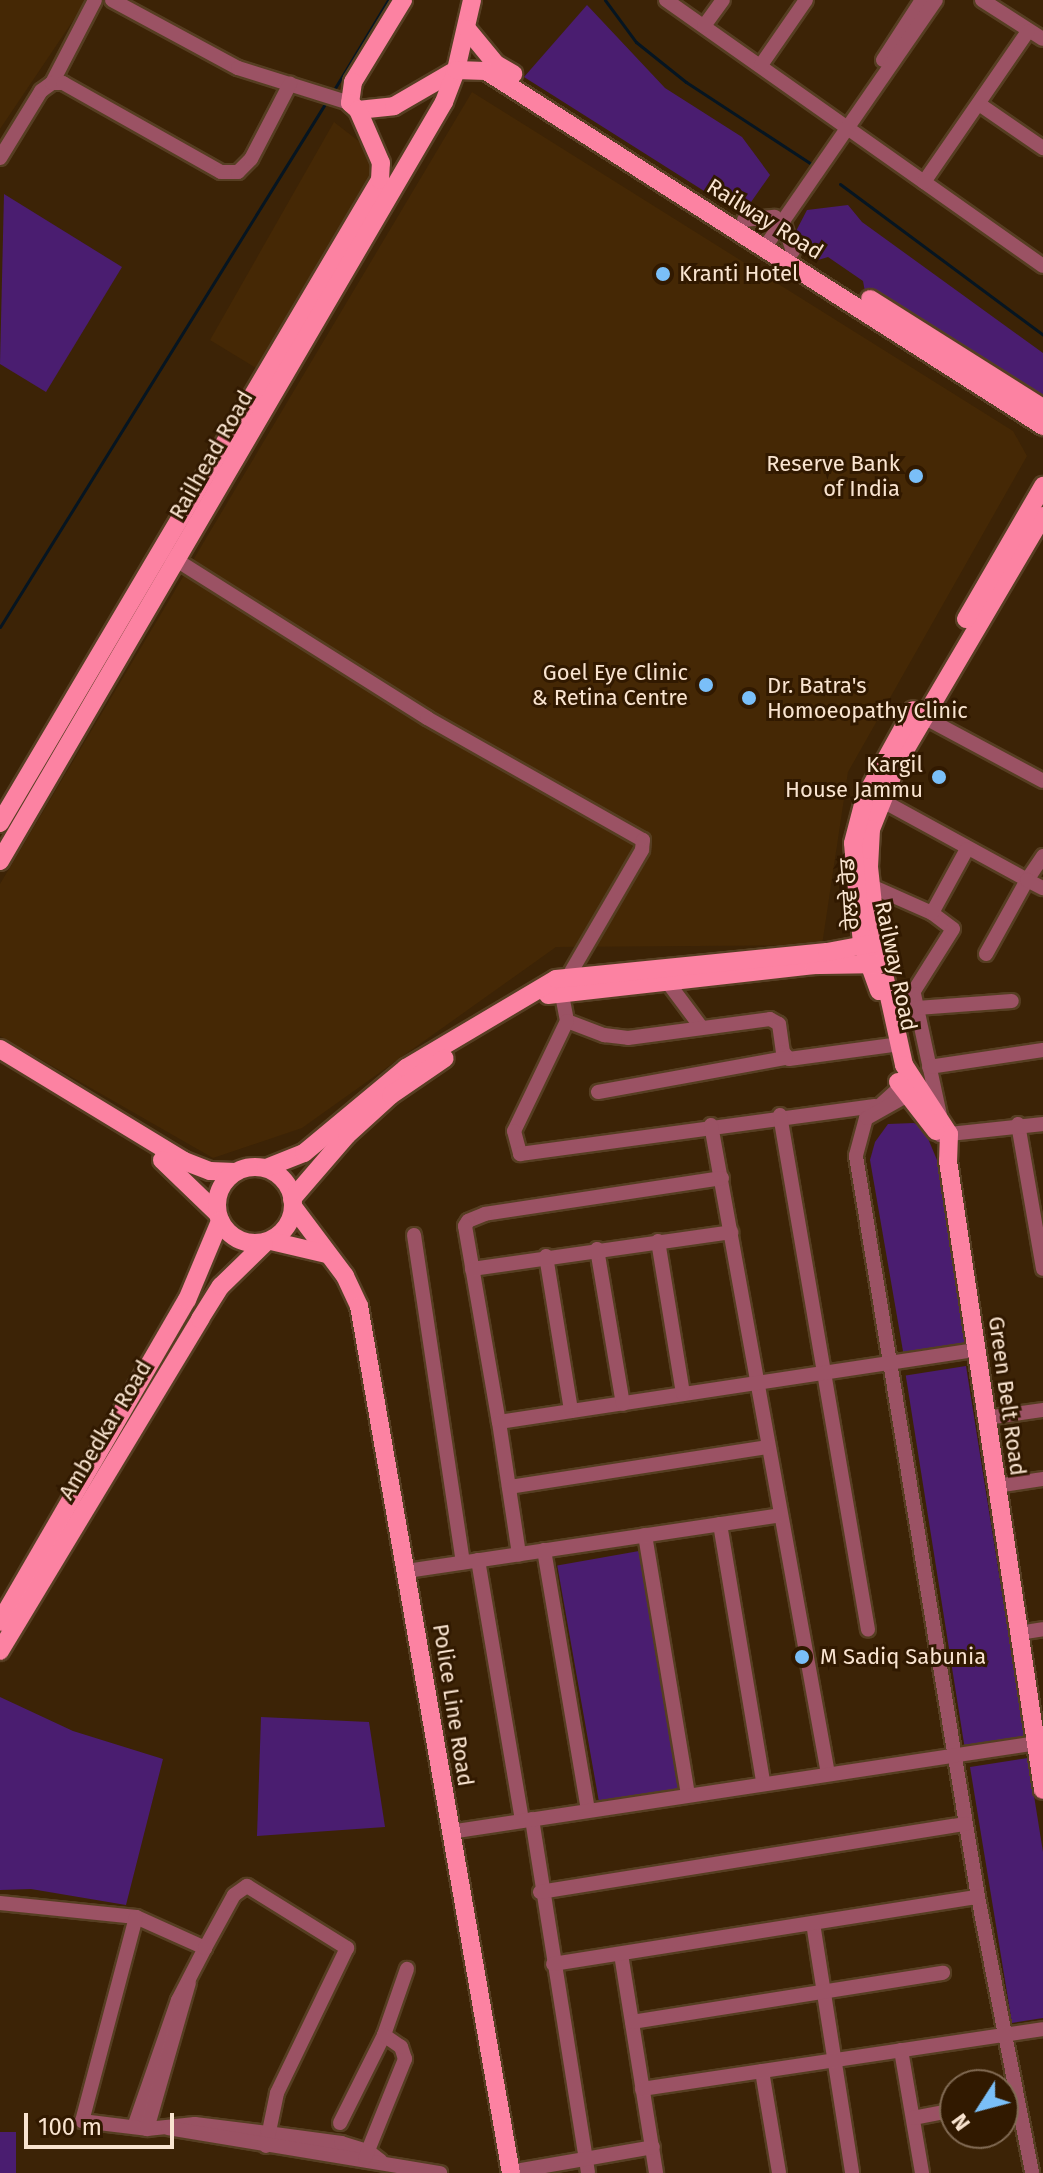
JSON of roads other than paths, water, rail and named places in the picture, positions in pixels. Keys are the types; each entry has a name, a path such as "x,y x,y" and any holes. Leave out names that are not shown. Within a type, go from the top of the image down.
{"main road":[{"path":"403,0 361,66 348,105 394,106 456,70"},
{"name":"Railhead Road","path":"0,861 244,429 444,102 456,70 472,0"},
{"path":"467,29 496,64 552,106 744,220 765,240 793,251 1043,408"},
{"name":"Railway Road","path":"456,70 486,71 552,106 765,240 1043,426"},
{"name":"Railhead Road","path":"244,429 380,180 381,163 348,105"},
{"name":"Railway Road","path":"945,1140 909,1088 894,1045 874,964 861,945 853,854 865,797 1043,486"},
{"name":"ਰੇਲਵੇ ਰੋਡ","path":"861,945 871,886 871,829 881,800 922,716 1043,516"},
{"name":"Railhead Road","path":"0,823 170,556"},
{"path":"0,1049 184,1161 210,1171 235,1172 266,1168 304,1153 379,1088 520,997 564,984 861,945"},
{"path":"267,1242 289,1225 293,1204 347,1135 391,1095 564,984 666,980 874,964 895,1021 894,1045"},
{"path":"0,1063 174,1167 243,1242 267,1242 326,1254"},
{"path":"909,1088 940,1115 945,1140"},
{"name":"Green Belt Road","path":"945,1140 1019,1633 1037,1705 1037,1743 1042,1779"},
{"path":"266,1168 280,1175 293,1204"},
{"path":"0,1622 187,1300 219,1217 219,1192 235,1172"},
{"name":"Police Line Road","path":"293,1204 326,1254 345,1276 359,1306 510,2172"},
{"name":"Ambedkar Road","path":"0,1651 221,1286 267,1242"}],"street":[{"path":"0,158 41,91 52,83 95,0"},
{"path":"112,0 238,68 348,105"},
{"path":"666,0 1043,266"},
{"path":"704,26 723,0"},
{"path":"761,65 806,0"},
{"path":"765,240 922,0"},
{"path":"843,125 936,0"},
{"path":"982,0 1043,39"},
{"path":"924,182 1028,31"},
{"path":"52,83 80,91 229,174 251,159 290,84"},
{"path":"979,104 1040,140"},
{"path":"744,220 779,219"},
{"path":"779,219 793,251"},
{"path":"170,556 427,718 643,840 642,850 564,984 567,1021 514,1131 518,1153 780,1115 871,1112 909,1088"},
{"path":"922,716 1043,781"},
{"path":"881,800 1043,888"},
{"path":"932,913 967,849"},
{"path":"986,954 1043,856"},
{"path":"871,886 932,913 953,932 915,1001 895,1021"},
{"path":"666,980 701,1027"},
{"path":"915,1001 1012,1001"},
{"path":"915,1001 940,1115"},
{"path":"567,1021 618,1037 774,1019 786,1058"},
{"path":"598,1092 786,1058 894,1045"},
{"path":"929,1067 1043,1050"},
{"path":"871,1112 856,1156 958,1756 978,1897 1013,2069"},
{"path":"780,1115 868,1630"},
{"path":"1018,1124 1036,1190 1043,1269"},
{"path":"945,1140 1018,1124 1043,1124"},
{"path":"711,1125 828,1774"},
{"path":"519,1554 465,1226 476,1216 722,1178"},
{"path":"472,1269 546,1256 731,1232"},
{"path":"414,1235 471,1561 527,1820 587,2166"},
{"path":"658,1241 683,1394"},
{"path":"597,1249 623,1404"},
{"path":"546,1256 571,1411"},
{"path":"499,1422 976,1350"},
{"path":"986,1418 1043,1410"},
{"path":"509,1487 768,1447"},
{"path":"996,1486 1043,1479"},
{"path":"407,1571 780,1515"},
{"path":"720,1524 763,1782"},
{"path":"645,1535 688,1794"},
{"path":"544,1550 588,1810"},
{"path":"1019,1633 1043,1629"},
{"path":"450,1832 763,1782 1037,1743"},
{"path":"540,1892 966,1824"},
{"path":"140,2128 189,1979 234,1895 247,1886 347,1948 277,2093 267,2139"},
{"path":"553,1964 978,1897"},
{"path":"0,1903 136,1917 205,1948"},
{"path":"136,1917 82,2121 267,2139 366,2156 440,2173"},
{"path":"813,1923 852,2173"},
{"path":"621,1954 656,2173"},
{"path":"340,2123 384,2035 407,1969"},
{"path":"632,2022 943,1973"},
{"path":"642,2089 1043,2029"},
{"path":"366,2156 405,2059 401,2047 384,2035"},
{"path":"901,2050 922,2173"},
{"path":"762,2071 779,2173"},
{"path":"1019,2099 1032,2173"},
{"path":"913,2118 939,2113"},
{"path":"510,2172 587,2166 653,2147"}],"waterway":[{"path":"332,93 388,0"},
{"path":"605,0 636,42 686,82 810,163"},
{"path":"0,627 328,99"},
{"path":"840,184 1043,335"}],"place":[{"name":"Kranti Hotel","path":"663,274"},
{"name":"Reserve Bank of India","path":"916,476"},
{"name":"Goel Eye Clinic & Retina Centre","path":"706,685"},
{"name":"Dr. Batra's Homoeopathy Clinic","path":"749,698"},
{"name":"Kargil House Jammu","path":"939,777"},
{"name":"M Sadiq Sabunia","path":"802,1657"}]}
